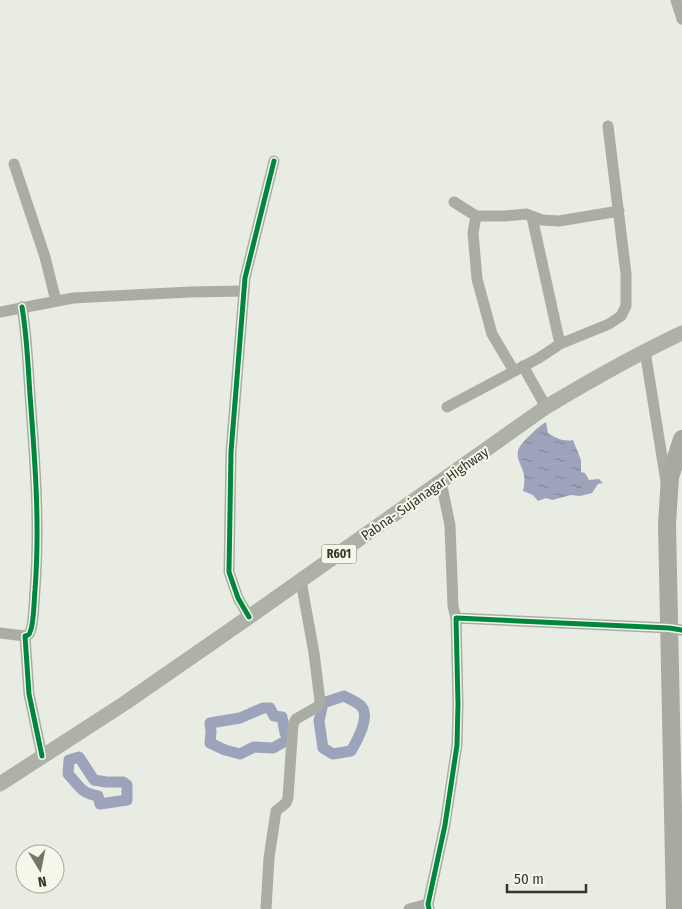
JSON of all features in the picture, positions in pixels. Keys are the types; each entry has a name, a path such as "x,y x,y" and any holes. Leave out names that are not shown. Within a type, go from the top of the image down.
{"highway":[{"path":"675,909 676,629 667,524 670,477 682,439"}],"main road":[{"name":"Pabna- Sujanagar Highway","path":"0,784 125,703 546,408 591,380 682,332"}],"street":[{"path":"676,0 682,19"},
{"path":"448,407 539,358 560,344 609,324 621,316 626,306 626,274 608,126"},
{"path":"249,617 238,598 229,572 231,452 245,278 274,161"},
{"path":"14,164 45,257 56,301"},
{"path":"454,202 476,216 526,214 542,220 559,221 619,211"},
{"path":"476,216 473,233 477,279 492,334 546,408"},
{"path":"532,216 560,344"},
{"path":"0,312 73,298 190,292 244,292"},
{"path":"0,633 25,636 29,634 34,609 37,505 26,328 22,307"},
{"path":"645,350 668,500"},
{"path":"410,909 429,907 445,825 457,745 456,618 453,606 450,525 442,482"},
{"path":"266,909 269,858 276,811 286,803 288,798 293,724 296,719 317,707 320,702 314,653 301,581"},
{"path":"456,618 676,629"},
{"path":"25,636 29,694 42,756"}],"water":[{"path":"546,422 548,433 563,440 573,440 581,460 581,472 585,473 589,480 599,479 603,483 598,484 592,493 580,496 571,495 552,500 546,498 538,501 533,495 523,491 524,477 518,457 519,448 534,431"}],"waterway":[{"path":"344,696 361,706 364,710 364,722 351,751 333,754 323,748 319,721 323,703 344,696"},
{"path":"263,708 270,708 274,716 282,717 285,733 289,739 273,748 254,747 240,754 210,743 210,723 240,718 263,708"},
{"path":"79,757 94,780 123,782 127,785 127,800 100,804 98,796 87,793 80,788 68,774 69,760 79,757"}],"cycle path":[{"path":"249,617 238,598 229,572 231,452 245,278 274,161"},
{"path":"22,307 27,351 37,517 33,618 30,633 25,636 29,694 42,756"},
{"path":"429,909 428,904 445,825 457,745 456,618 682,630"}]}
